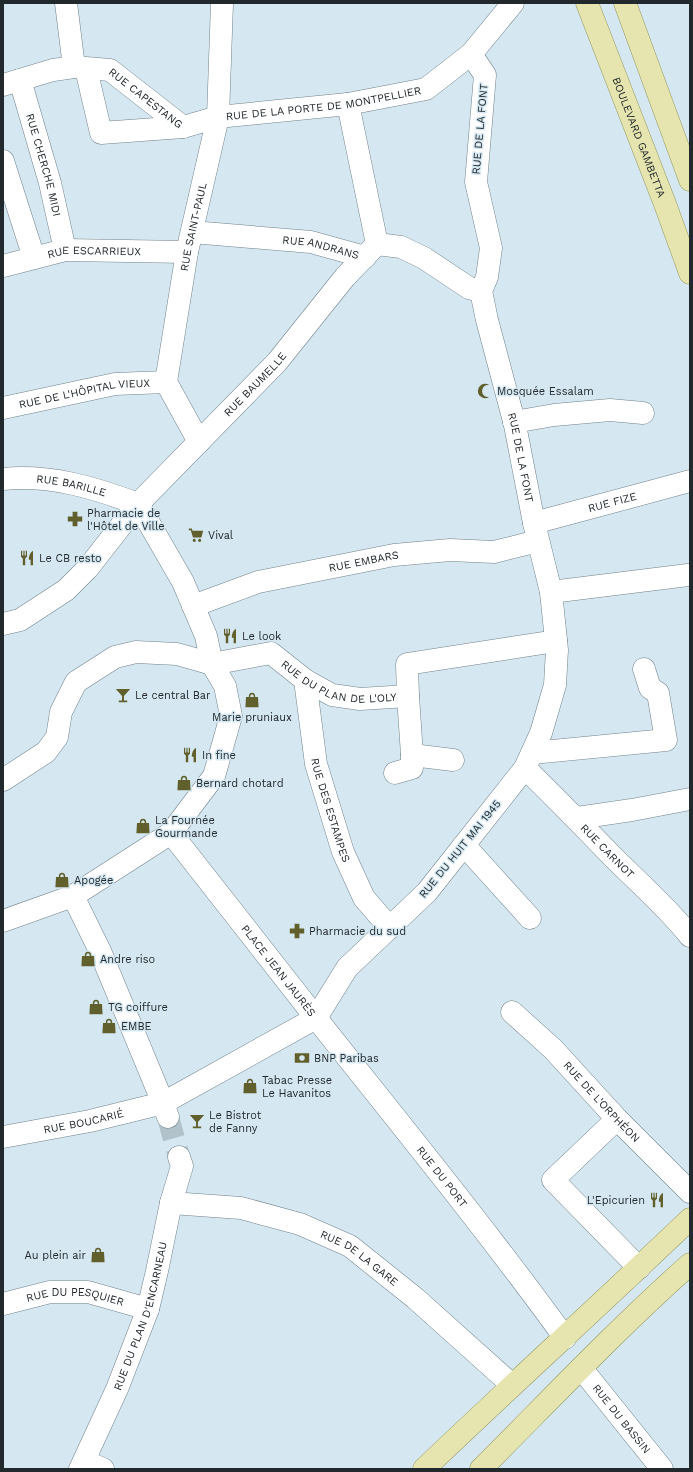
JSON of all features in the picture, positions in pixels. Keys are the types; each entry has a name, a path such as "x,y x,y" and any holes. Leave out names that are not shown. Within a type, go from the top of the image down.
{"main road":[{"name":"BOULEVARD GAMBETTA","path":"587,3 666,204 690,273"},
{"path":"625,3 690,180"},
{"path":"424,1469 690,1219"},
{"path":"481,1469 581,1368 664,1287 690,1264"},
{"path":"565,1338 581,1368"}],"street":[{"path":"66,3 80,68 101,133 183,127"},
{"name":"RUE SAINT-PAUL","path":"166,382 189,242 218,117 222,3"},
{"name":"RUE DE LA PORTE DE MONTPELLIER","path":"218,117 348,104 426,89 471,54 513,3"},
{"name":"RUE DE LA FONT","path":"471,54 484,76 476,182 491,248 487,277 481,291 487,320 514,422 536,532 551,592 557,650 554,685 541,733 528,760"},
{"name":"RUE CAPESTANG","path":"12,83 53,70 80,68 110,70 183,127 218,117"},
{"name":"RUE CHERCHE MIDI","path":"12,83 50,183 65,250"},
{"path":"348,104 371,251"},
{"path":"3,161 34,258"},
{"name":"RUE ANDRANS","path":"189,242 310,242 371,251 401,247 424,258 469,288 481,291"},
{"name":"RUE ESCARRIEUX","path":"3,266 65,250 189,242"},
{"name":"RUE BAUMELLE","path":"3,624 20,620 66,590 88,568 138,504 277,362 345,277 371,251"},
{"path":"166,382 199,442"},
{"name":"RUE DE L'HÔPITAL VIEUX","path":"3,408 115,384 166,382"},
{"path":"514,422 554,415 610,410 643,413"},
{"name":"RUE BARILLE","path":"3,479 13,478 62,481 98,490 138,504"},
{"name":"RUE FIZE","path":"536,532 690,481"},
{"path":"3,920 73,896 172,833 214,776 232,716 225,686 212,664 206,636 183,582 138,504"},
{"name":"RUE EMBARS","path":"193,606 258,582 394,555 450,550 494,552 536,532"},
{"path":"551,592 688,575"},
{"name":"RUE DU PLAN DE L'OLY","path":"212,664 271,653 305,680 332,695 360,699 408,696 407,664 556,641"},
{"path":"3,780 46,752 56,737 60,712 76,682 115,657 136,652 177,654 212,664"},
{"path":"528,760 666,740 658,693 650,688 644,669"},
{"name":"RUE DES ESTAMPES","path":"305,680 316,764 343,852 364,898 390,928"},
{"path":"395,774 412,768 408,696"},
{"path":"412,755 453,760"},
{"name":"RUE CARNOT","path":"528,760 576,818 672,914 690,936"},
{"name":"RUE DU HUIT MAI 1945","path":"316,1018 347,968 427,892 528,760"},
{"path":"576,818 632,810 690,799"},
{"name":"PLACE JEAN JAURÈS","path":"166,1110 316,1018 172,833"},
{"path":"464,844 530,918"},
{"path":"73,896 100,951 166,1110"},
{"name":"RUE DE L'ORPHÉON","path":"512,1012 553,1049 617,1119 690,1192"},
{"name":"RUE DU PORT","path":"316,1018 454,1190 565,1338"},
{"name":"RUE BOUCARIÉ","path":"3,1137 90,1121 166,1110"},
{"path":"617,1119 553,1180 639,1268"},
{"name":"RUE DU PLAN D'ENCARNEAU","path":"89,1466 148,1309 171,1203 182,1166 179,1157"},
{"name":"RUE DE LA GARE","path":"171,1203 241,1208 300,1224 350,1246 415,1298 512,1385"},
{"name":"RUE DU PESQUIER","path":"3,1304 50,1292 88,1292 148,1309"},
{"name":"RUE DU BASSIN","path":"581,1368 662,1469"}],"tunnel":[{"path":"168,1117 179,1157"}],"place":[{"name":"Mosquée Essalam","path":"485,391"},
{"name":"Pharmacie de l'Hôtel de Ville","path":"75,519"},
{"name":"Vival","path":"196,535"},
{"name":"Le CB resto","path":"27,558"},
{"name":"Le look","path":"230,636"},
{"name":"Le central Bar","path":"123,695"},
{"name":"Marie pruniaux","path":"252,700"},
{"name":"In fine","path":"190,755"},
{"name":"Bernard chotard","path":"184,783"},
{"name":"La Fournée Gourmande","path":"143,826"},
{"name":"Apogée","path":"62,880"},
{"name":"Pharmacie du sud","path":"297,931"},
{"name":"Andre riso","path":"88,959"},
{"name":"TG coiffure","path":"96,1007"},
{"name":"EMBE","path":"109,1026"},
{"name":"BNP Paribas","path":"302,1058"},
{"name":"Tabac Presse Le Havanitos","path":"250,1086"},
{"name":"Le Bistrot de Fanny","path":"197,1121"},
{"name":"L'Epicurien","path":"657,1200"},
{"name":"Au plein air","path":"98,1255"}]}
